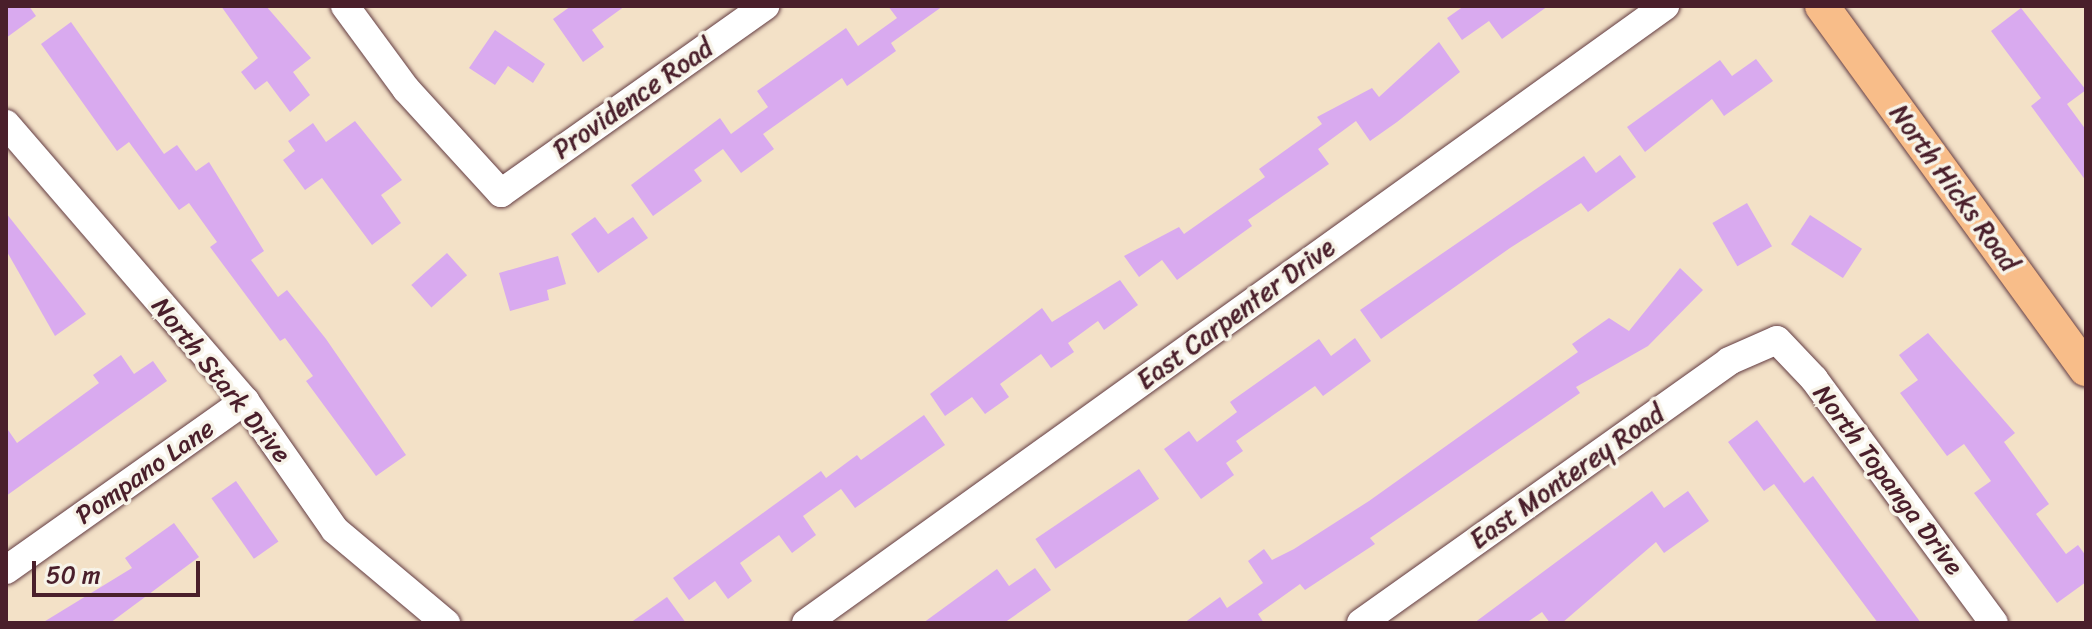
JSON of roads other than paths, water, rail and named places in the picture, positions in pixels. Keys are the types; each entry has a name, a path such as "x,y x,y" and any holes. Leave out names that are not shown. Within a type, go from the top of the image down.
{"main road":[{"name":"North Hicks Road","path":"1822,6 2086,369"}],"street":[{"name":"Providence Road","path":"345,6 406,89 501,193 765,6"},
{"name":"East Carpenter Drive","path":"806,623 1665,6"},
{"name":"North Stark Drive","path":"6,124 245,401 335,530 446,623"},
{"name":"East Monterey Road","path":"1361,623 1729,361 1777,340"},
{"name":"North Topanga Drive","path":"1777,340 1814,379 1994,623"},
{"name":"Pompano Lane","path":"6,570 245,401"}]}
